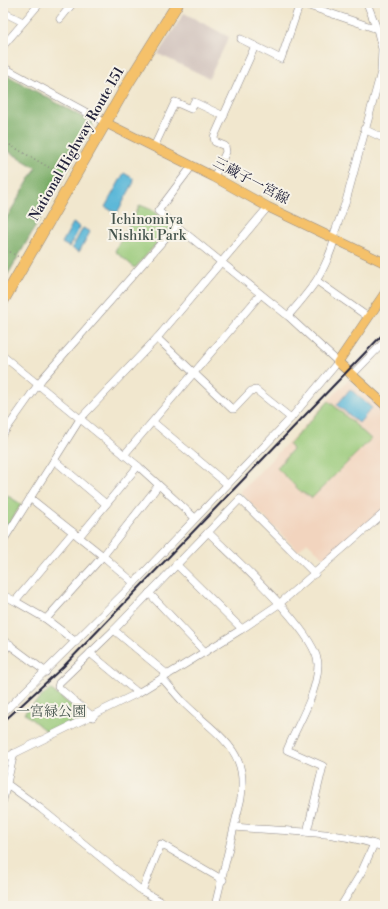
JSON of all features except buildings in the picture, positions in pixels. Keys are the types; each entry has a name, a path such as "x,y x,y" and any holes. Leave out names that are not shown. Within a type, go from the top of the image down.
{"highway":[{"name":"National Highway Route 151","path":"3,301 106,123 178,3"}],"main road":[{"name":"三蔵子一宮線","path":"106,123 214,177 268,207 385,262"},
{"path":"385,293 338,362 351,376 385,405"}],"street":[{"path":"3,46 40,3"},
{"path":"60,19 73,3"},
{"path":"241,39 281,59 300,3 377,29"},
{"path":"288,316 317,281 328,262 346,201 364,129 384,65 377,29 367,3"},
{"path":"3,12 23,22"},
{"path":"214,177 226,152 225,146 215,142 214,137 255,46"},
{"path":"3,67 106,123"},
{"path":"154,147 174,102 191,109 194,102 224,116"},
{"path":"364,129 385,139"},
{"path":"3,713 134,583 291,418 338,362 288,316 260,295 158,211 192,166"},
{"path":"3,541 80,419 157,338 268,207"},
{"path":"3,434 38,385 176,226"},
{"path":"317,281 368,317"},
{"path":"124,455 260,295"},
{"path":"157,338 232,409 234,409 251,392 256,390 291,418"},
{"path":"351,376 385,341"},
{"path":"3,356 138,466 158,486 195,518"},
{"path":"153,422 227,484"},
{"path":"54,460 106,504"},
{"path":"15,601 106,504 138,466"},
{"path":"46,619 103,556 158,486"},
{"path":"30,498 103,556 134,583"},
{"path":"93,717 58,687 59,683 114,630 240,499 315,574"},
{"path":"3,759 93,717 138,693 242,629 279,604 385,512"},
{"path":"208,532 279,604 311,643 318,661 314,689 287,750 323,766 307,832"},
{"path":"176,564 242,629"},
{"path":"148,593 205,652"},
{"path":"3,595 46,619 76,642"},
{"path":"114,630 165,676 182,701 226,743 238,760 243,785 223,880 215,906"},
{"path":"3,640 46,672"},
{"path":"3,652 10,644"},
{"path":"90,653 138,693"},
{"path":"3,800 5,783 14,753"},
{"path":"5,783 40,808 142,891 169,906"},
{"path":"235,827 307,832 374,844 385,848"},
{"path":"142,891 161,844 223,880"},
{"path":"341,906 361,873 374,844"}],"path":[{"path":"3,141 65,177"},
{"path":"3,248 20,258"}],"shaded area":[{"path":"184,13 229,37 209,78 158,54"},
{"path":"349,379 385,411 385,508 325,559 307,542 298,551 240,492"}],"green space":[{"path":"3,73 93,123 92,128 3,283 3,224 36,168 3,148"},
{"name":"Ichinomiya Nishiki Park","path":"140,205 152,210 170,225 170,228 135,268 115,251"},
{"path":"329,401 371,439 312,498 301,492 277,468 292,450 289,444"},
{"path":"3,493 21,504 3,535"},
{"name":"一宮緑公園","path":"50,689 83,714 83,718 48,733 24,713"}],"water":[{"path":"124,173 134,179 134,182 117,213 105,207"},
{"path":"73,223 80,227 69,247 62,243"},
{"path":"83,228 90,232 79,252 72,248"},
{"path":"350,389 372,408 359,423 337,405"}],"railway":[{"path":"3,722 63,667 385,332"}]}
